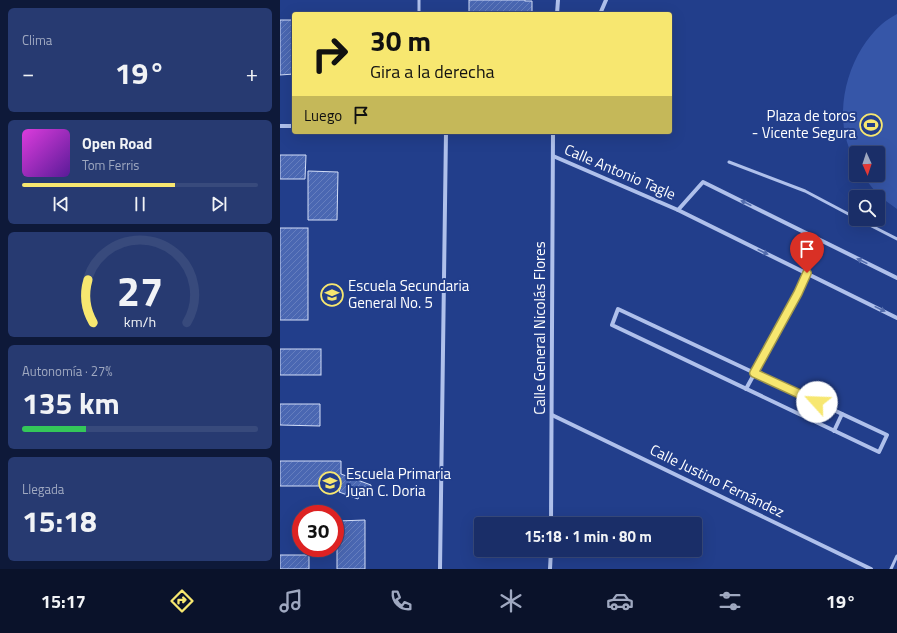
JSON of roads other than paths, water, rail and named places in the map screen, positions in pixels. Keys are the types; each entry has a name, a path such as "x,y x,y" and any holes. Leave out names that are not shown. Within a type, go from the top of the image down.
{"street":[{"path":"557,12 558,0"},
{"path":"601,12 606,0"},
{"path":"280,126 292,126"},
{"path":"440,569 446,134"},
{"name":"Calle General Nicolás Flores","path":"551,517 553,134"},
{"name":"Calle Antonio Tagle","path":"553,156 678,210 897,318"},
{"name":"Calle Antonio Tagle","path":"678,210 703,182 897,278"},
{"path":"746,389 798,293 807,273"},
{"path":"618,309 754,373 887,435 879,452 612,325 618,309"},
{"path":"834,431 842,414"},
{"name":"Calle Justino Fernández","path":"552,415 871,569"},
{"path":"550,569 551,557"}],"lane":[{"path":"419,0 419,12"},
{"path":"729,162 805,191 849,214"},
{"path":"872,226 897,239"},
{"path":"891,569 897,556"}],"place":[{"name":"Plaza de toros - Vicente Segura","path":"871,125"},
{"name":"Escuela Secundaria General No. 5","path":"332,295"},
{"name":"Escuela Primaria Juan C. Doria","path":"330,483"}]}
